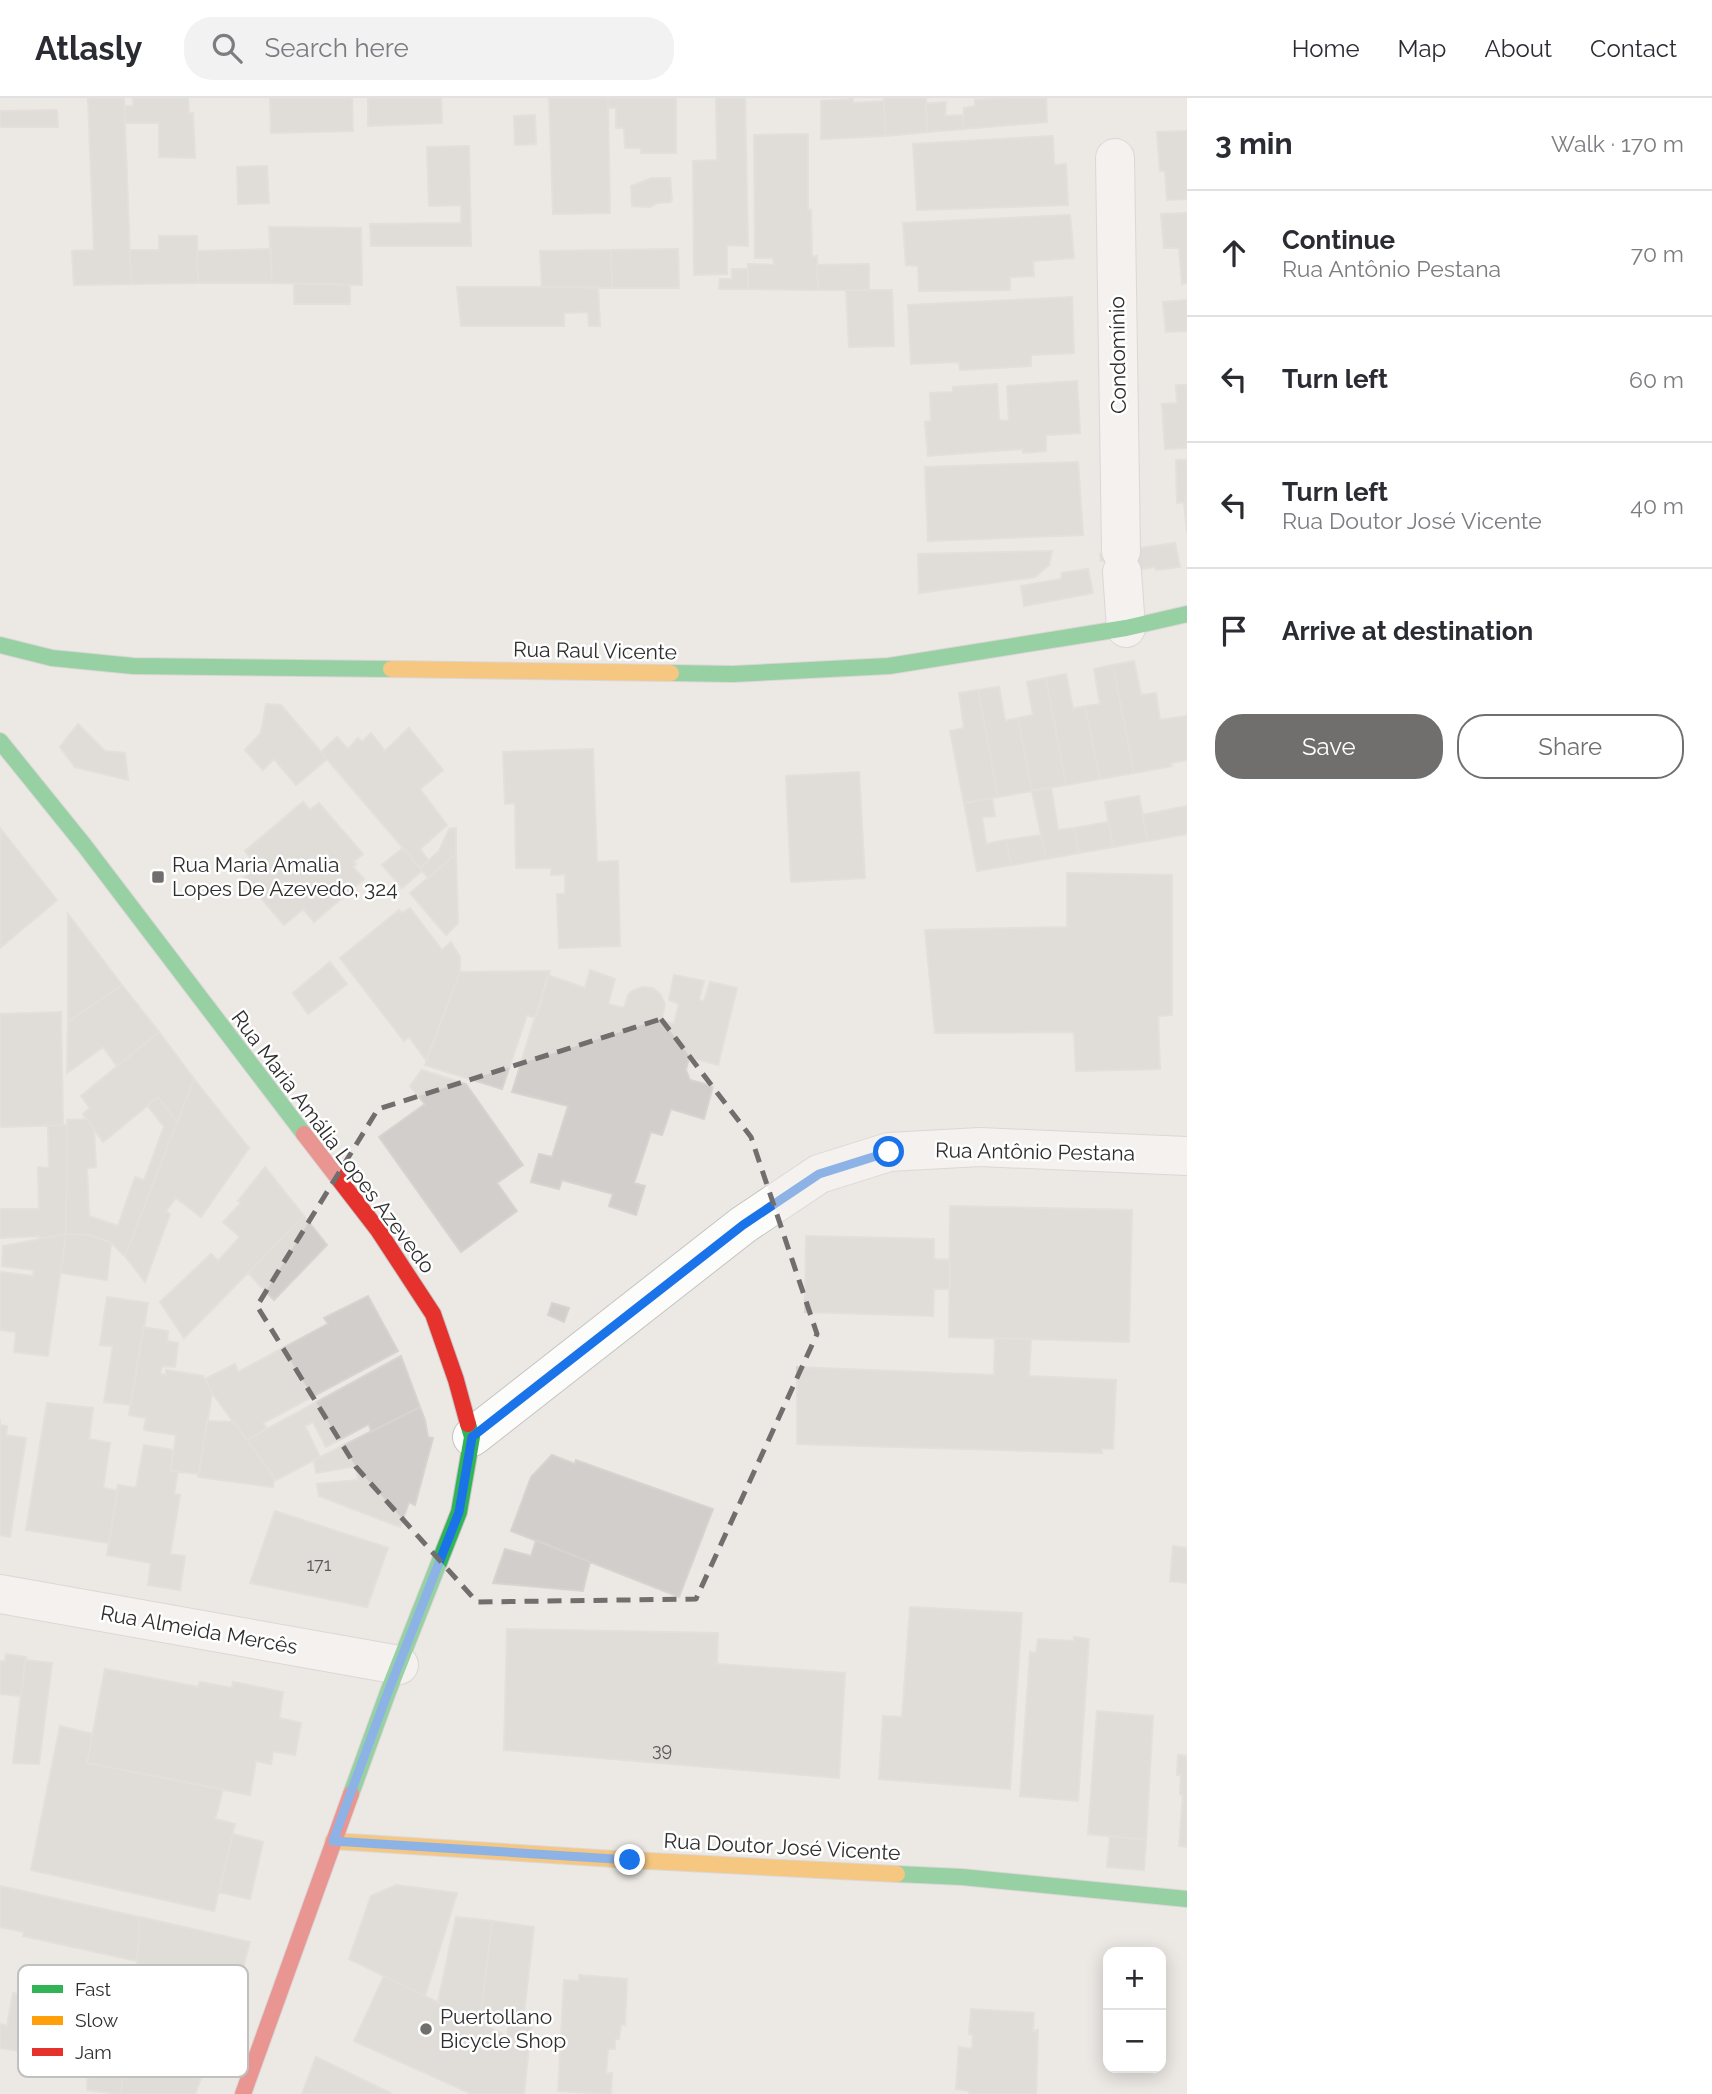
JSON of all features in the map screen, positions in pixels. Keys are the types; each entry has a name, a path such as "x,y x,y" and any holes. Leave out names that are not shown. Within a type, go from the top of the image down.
{"street":[{"name":"Condomínio","path":"1115,158 1121,561 1126,628"},
{"name":"Rua Raul Vicente","path":"0,645 52,658 133,666 733,674 889,666 1126,628 1187,614"},
{"name":"Rua Maria Amália Lopes Azevedo","path":"0,741 84,845 378,1230 433,1314 472,1437 459,1512 333,1841 243,2094"},
{"name":"Rua Antônio Pestana","path":"472,1437 743,1225 819,1174 889,1152 967,1148 1187,1156"},
{"name":"Rua Almeida Mercês","path":"0,1594 399,1665"},
{"name":"Rua Doutor José Vicente","path":"333,1841 962,1878 1187,1899"}],"highlighted area":[{"path":"661,1019 751,1137 817,1334 696,1599 477,1602 356,1467 257,1306 378,1109"}],"building":[{"path":"88,98 124,98 131,284 74,285 72,251 94,250"},
{"path":"133,98 188,98 189,114 193,113 195,158 159,157 159,123 125,123 125,106 133,106"},
{"path":"270,98 352,98 353,131 271,133"},
{"path":"368,98 441,98 442,123 368,126"},
{"path":"549,98 608,98 610,213 553,214"},
{"path":"608,98 676,98 676,153 641,153 641,148 625,148 624,128 616,128 616,108 608,108"},
{"path":"716,98 745,98 748,246 727,245 727,274 694,275 693,161 717,160"},
{"path":"884,98 926,98 927,132 885,136"},
{"path":"1046,98 1047,122 963,129 964,108 975,106 975,100"},
{"path":"853,99 853,103 884,101 885,136 821,139 821,101"},
{"path":"946,102 945,116 963,115 963,129 927,132 926,104"},
{"path":"57,110 58,127 0,127 0,111"},
{"path":"535,115 536,144 515,145 514,116"},
{"path":"1187,131 1187,199 1167,200 1165,171 1160,171 1157,132"},
{"path":"808,134 808,210 811,210 812,257 817,256 818,290 748,289 748,264 774,265 773,258 755,258 754,135"},
{"path":"1053,136 1054,165 1066,164 1068,205 917,210 913,144"},
{"path":"469,146 471,246 371,246 370,224 461,223 461,205 429,206 427,147"},
{"path":"267,166 269,203 238,204 237,167"},
{"path":"652,178 670,178 672,200 650,207 632,206 631,186"},
{"path":"1187,213 1187,283 1182,284 1179,248 1164,248 1161,214"},
{"path":"1070,215 1074,258 1033,261 1034,276 1010,277 1010,290 919,291 918,266 906,265 903,223"},
{"path":"269,227 361,228 362,285 272,283"},
{"path":"159,236 197,236 198,283 131,284 130,250 159,250"},
{"path":"271,249 272,283 198,283 197,251"},
{"path":"678,249 679,288 612,288 611,250"},
{"path":"611,250 612,288 542,287 540,251"},
{"path":"869,264 869,290 818,290 817,265"},
{"path":"732,269 748,269 748,289 719,289 720,279 732,279"},
{"path":"294,283 350,285 350,304 294,304"},
{"path":"457,287 598,287 600,326 589,326 588,312 564,313 564,326 461,326"},
{"path":"846,290 892,290 894,346 849,347"},
{"path":"1072,297 1074,353 1031,355 1031,366 960,370 959,362 911,364 908,305"},
{"path":"1187,300 1187,331 1166,332 1163,302"},
{"path":"1077,381 1080,433 1046,435 1046,451 1023,453 1023,449 928,456 925,422 931,421 930,393 953,392 953,387 997,384 999,420 1009,421 1007,386"},
{"path":"1176,385 1187,385 1187,448 1165,449 1162,404 1177,403"},
{"path":"1176,460 1187,460 1187,533 1184,502 1177,503"},
{"path":"1078,462 1083,535 928,541 925,467"},
{"path":"1175,543 1180,567 1156,570 1155,567 1109,574 1106,561 1101,561 1100,554"},
{"path":"1052,551 1049,565 1035,577 919,593 918,554"},
{"path":"1088,569 1093,593 1024,606 1021,586 1061,579 1062,573"},
{"path":"1134,661 1141,695 1156,693 1160,720 1187,716 1187,760 1170,763 1172,766 1134,773 1113,665"},
{"path":"1113,665 1134,773 1100,779 1085,706 1100,704 1094,669"},
{"path":"1066,674 1073,709 1085,706 1100,779 1066,785 1046,678"},
{"path":"1046,678 1066,785 1032,791 1018,718 1033,715 1027,682"},
{"path":"999,687 1005,721 1018,718 1032,791 998,797 978,690"},
{"path":"978,690 998,797 964,803 950,731 964,728 959,693"},
{"path":"266,704 281,705 327,759 296,785 274,759 263,770 245,750 261,733"},
{"path":"78,724 105,751 125,753 128,780 75,767 60,747"},
{"path":"409,728 443,770 420,789 447,825 420,849 429,861 420,868 321,752 337,737 348,749 358,738 362,742 371,733 385,751"},
{"path":"593,749 597,862 618,861 620,946 559,948 557,894 565,894 565,874 551,875 551,868 516,868 515,803 505,804 503,752"},
{"path":"859,772 865,878 791,882 786,776"},
{"path":"1051,787 1058,830 1074,828 1079,853 1046,859 1032,791"},
{"path":"1139,796 1148,841 1113,847 1105,802"},
{"path":"992,798 995,816 982,817 986,844 1006,840 1011,865 977,871 964,803"},
{"path":"303,802 310,810 319,803 363,854 353,862 356,864 353,867 364,879 314,922 303,909 284,925 244,878 257,866 245,851"},
{"path":"1187,806 1187,834 1148,841 1142,815"},
{"path":"1109,822 1113,847 1079,853 1074,828"},
{"path":"0,828 57,900 0,948"},
{"path":"456,828 456,854 428,878 420,868 439,851 449,829"},
{"path":"1041,835 1046,859 1011,865 1006,840"},
{"path":"403,848 422,871 402,888 382,865"},
{"path":"456,854 458,923 446,935 410,893"},
{"path":"1067,873 1172,875 1172,1015 1158,1016 1160,1069 1076,1071 1074,1032 935,1033 925,930 1067,927"},
{"path":"410,908 442,950 451,942 460,957 460,972 426,1060 409,1037 404,1041 340,958 399,910 402,913"},
{"path":"68,914 122,985 68,1022"},
{"path":"330,962 347,984 308,1014 293,993"},
{"path":"590,970 615,979 608,1004 624,1008 632,991 642,987 653,988 661,995 665,1005 661,1021 674,1024 679,1004 669,1000 674,975 704,981 699,1000 704,1001 710,982 737,988 718,1065 689,1057 686,1070 690,1080 713,1086 704,1119 671,1109 662,1135 651,1132 634,1183 645,1186 636,1215 609,1206 613,1194 562,1180 559,1189 531,1182 539,1154 552,1157 568,1106 512,1092 548,975 585,988"},
{"path":"550,971 536,1018 527,1015 502,1089 425,1065 460,972"},
{"path":"122,985 159,1032 117,1066 103,1047 67,1073 68,1022"},
{"path":"61,1012 63,1125 0,1127 0,1014"},
{"path":"159,1032 194,1079 177,1122 158,1097 103,1142 83,1114 90,1108 81,1096"},
{"path":"422,1070 466,1084 523,1165 497,1183 517,1211 461,1252 379,1137 425,1104 410,1086"},
{"path":"194,1079 249,1148 201,1217 176,1198 166,1211 170,1214 145,1282 125,1256"},
{"path":"158,1097 177,1122 125,1256 110,1242 89,1235 66,1234 67,1120 87,1119 94,1129 96,1167 87,1168 89,1216 118,1226 135,1177 144,1180 164,1127 147,1105"},
{"path":"67,1125 66,1234 39,1239 40,1236 0,1238 0,1209 39,1209 38,1167 49,1168 48,1126"},
{"path":"265,1167 304,1216 184,1338 160,1302 211,1254 218,1261 240,1237 223,1222 241,1203 238,1201"},
{"path":"950,1206 1132,1210 1129,1342 949,1337"},
{"path":"304,1216 327,1245 274,1300 248,1273"},
{"path":"66,1234 89,1235 111,1243 107,1280 61,1273"},
{"path":"66,1234 48,1356 14,1352 16,1332 0,1330 0,1272 33,1276 34,1270 2,1266 3,1246"},
{"path":"806,1236 934,1239 934,1259 950,1260 950,1289 934,1289 933,1316 805,1312"},
{"path":"368,1296 398,1351 263,1423 267,1429 247,1440 212,1393 205,1379 235,1364 238,1372 328,1324 324,1318"},
{"path":"107,1297 148,1303 131,1405 104,1402 113,1346 100,1345"},
{"path":"552,1303 569,1308 564,1322 548,1315"},
{"path":"143,1327 168,1331 167,1341 178,1343 175,1367 162,1366 160,1374 166,1375 166,1370 203,1376 212,1393 199,1474 171,1471 176,1435 144,1430 146,1418 129,1415"},
{"path":"995,1338 1031,1339 1029,1376 1116,1380 1113,1449 1101,1448 1102,1453 797,1444 797,1367 994,1375"},
{"path":"401,1356 420,1407 371,1432 369,1424 326,1447 313,1422 305,1426 320,1457 276,1480 247,1440"},
{"path":"47,1403 93,1408 89,1439 110,1443 103,1488 118,1491 109,1543 26,1530"},
{"path":"420,1407 428,1437 433,1438 415,1505 409,1502 400,1527 319,1496 317,1484 358,1480 356,1466 316,1473 314,1460"},
{"path":"207,1421 234,1422 274,1477 273,1487 198,1477"},
{"path":"0,1425 7,1426 6,1435 26,1438 10,1537 0,1535"},
{"path":"144,1445 173,1450 171,1471 178,1471 174,1494 180,1495 170,1554 185,1556 180,1590 148,1585 151,1563 107,1555 118,1485 136,1488"},
{"path":"552,1455 575,1464 576,1460 713,1509 679,1597 511,1531 531,1477"},
{"path":"275,1511 388,1548 367,1607 250,1583"},
{"path":"536,1540 590,1562 583,1591 493,1583 505,1549 531,1556"},
{"path":"1173,1546 1187,1548 1187,1583 1170,1581"},
{"path":"910,1607 1022,1613 1010,1789 879,1779 883,1716 902,1717"},
{"path":"507,1629 718,1633 717,1664 845,1673 839,1778 504,1750"},
{"path":"1074,1637 1089,1639 1078,1801 1020,1796 1030,1652 1036,1653 1038,1639 1074,1641"},
{"path":"6,1654 26,1657 21,1696 0,1694 0,1661 5,1661"},
{"path":"25,1660 52,1663 39,1764 13,1763"},
{"path":"105,1669 198,1687 200,1682 232,1688 233,1682 283,1692 279,1718 301,1723 295,1755 273,1751 271,1764 256,1761 250,1795 87,1763"},
{"path":"1097,1711 1153,1716 1146,1840 1088,1834"},
{"path":"60,1726 93,1734 87,1763 223,1789 215,1819 235,1824 214,1911 31,1870"},
{"path":"1178,1755 1187,1756 1187,1847 1179,1846 1183,1795 1180,1794 1181,1775 1177,1775"},
{"path":"233,1834 263,1842 250,1899 219,1892"},
{"path":"1110,1836 1146,1840 1144,1870 1107,1867"},
{"path":"396,1885 457,1893 425,1996 349,1959 371,1896"},
{"path":"0,1886 140,1917 137,1961 23,1936 24,1932 0,1927"},
{"path":"140,1917 250,1942 244,1965 137,1965"},
{"path":"456,1917 492,1921 480,2023 438,2002"},
{"path":"492,1921 534,1927 524,2013 533,2014 529,2047 507,2036 509,2021 481,2018"},
{"path":"579,1975 627,1979 625,2025 621,2024 619,2039 615,2039 615,2049 608,2049 606,2074 612,2073 611,2094 558,2091 564,1980 579,1981"},
{"name":"Puertollano Bicycle Shop","path":"384,1976 529,2047 524,2094 472,2094 354,2041"},
{"path":"13,1993 18,1994 18,2051 0,2048 0,2024 7,2026"},
{"path":"971,2009 1034,2013 1033,2031 1038,2030 1036,2094 969,2094 969,2091 956,2089 959,2047 972,2049 973,2035 969,2034"},
{"path":"316,2057 392,2094 302,2094"},
{"path":"87,2077 123,2077 121,2094 87,2090"},
{"path":"123,2077 202,2077 195,2094 121,2094"}],"traffic: fast":[{"path":"671,673 733,674 889,666 1126,628 1187,614"},
{"path":"0,645 52,658 133,666 391,669"},
{"path":"0,741 84,845 304,1134"},
{"path":"351,1794 459,1512 472,1437 468,1424"},
{"path":"897,1874 962,1877 1187,1899"}],"traffic: slow":[{"path":"391,669 671,673"},
{"path":"333,1841 897,1874"}],"traffic: jam":[{"path":"304,1134 378,1230 433,1314 468,1424"},
{"path":"243,2094 351,1794"}],"place":[{"name":"Rua Maria Amalia Lopes De Azevedo, 324","path":"158,877"},
{"name":"Puertollano Bicycle Shop","path":"426,2029"}],"route":[{"path":"630,1860 333,1841 459,1512 472,1437 743,1225 819,1174 889,1152"}]}
